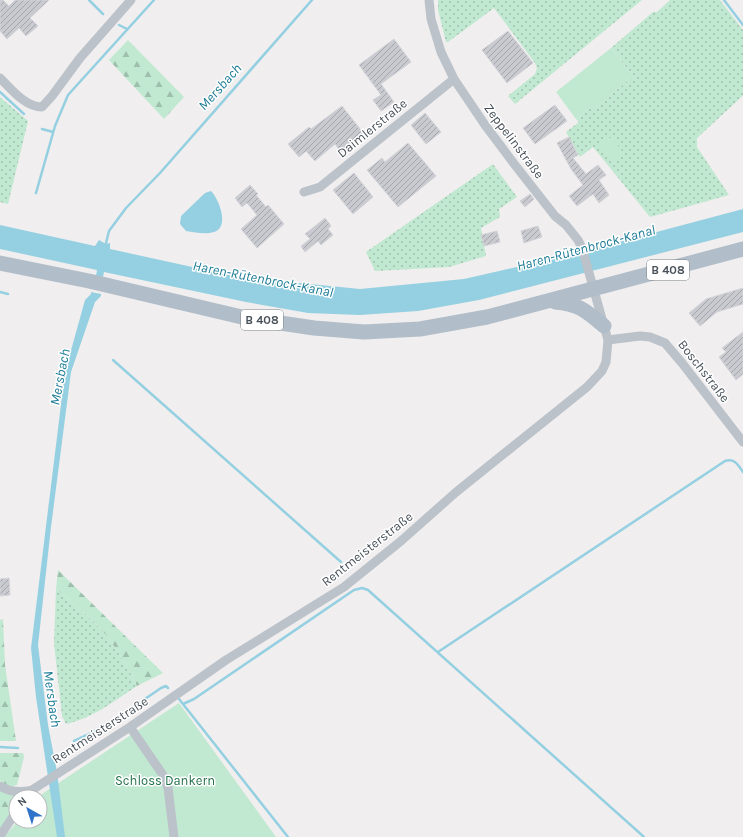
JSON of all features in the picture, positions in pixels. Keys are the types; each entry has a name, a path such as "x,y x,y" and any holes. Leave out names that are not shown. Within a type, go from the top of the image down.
{"main road":[{"name":"B 408","path":"0,263 89,281 246,318 314,328 364,332 420,329 465,322 548,302 743,249"},
{"path":"548,302 566,303 583,308 606,333"}],"street":[{"path":"0,78 28,104 36,107 42,107 80,58 131,0"},
{"name":"Zeppelinstraße","path":"429,0 431,20 441,52 454,79 485,125 554,216 566,225 578,240 595,289"},
{"name":"Daimlerstraße","path":"304,192 320,187 454,79"},
{"name":"Rentmeisterstraße","path":"34,789 130,727 226,660 344,587 401,541 455,494 587,387 602,371 606,362 606,333 595,289"},
{"name":"Boschstraße","path":"606,333 650,337 665,343 743,442"},
{"path":"130,727 163,775 168,788 174,837"},
{"path":"0,836 8,824"}],"green space":[{"path":"438,0 642,0 515,104 508,96 535,74 537,68 535,63 494,8 446,42 438,10"},
{"path":"670,0 720,0 743,30 743,95 697,138 697,147 729,195 650,217 593,147 580,157 566,132 579,122 576,119 591,107 598,106 633,76 611,48 653,12 657,12"},
{"path":"128,40 184,97 164,119 109,60"},
{"path":"611,48 633,76 598,106 591,107 576,119 556,92"},
{"path":"0,97 28,121 8,204 0,202"},
{"path":"606,138 612,138 622,151 622,156 615,161 611,161 599,146 600,142"},
{"path":"493,164 517,197 499,209 500,217 481,228 486,256 449,267 375,271 366,252"},
{"path":"58,570 163,673 137,686 129,669 107,636 86,614 56,589"},
{"path":"56,589 86,614 107,636 129,669 137,686 112,703 85,718 66,724 62,716 54,643"},
{"path":"3,619 5,665 16,741 0,741 0,620"},
{"name":"Schloss Dankern","path":"179,703 276,837 4,837 11,829 48,829 48,790"},
{"path":"0,753 23,753 24,757 17,785 7,786 0,780"},
{"path":"0,790 8,793 8,818 0,830"}],"water":[{"path":"211,191 220,206 222,213 221,225 219,229 214,232 207,233 186,231 180,224 181,216 205,193"},
{"path":"743,209 743,232 479,300 418,311 360,315 308,313 246,302 104,272 103,277 96,276 97,270 0,249 0,225 95,246 99,240 106,244 110,243 110,249 238,277 360,289 464,279 574,254"},
{"path":"91,292 101,294 101,296 95,302 71,372 51,527 38,645 48,725 57,772 65,837 57,837 36,697 31,648 65,372 85,300"}],"building":[{"path":"0,0 3,0 9,6 15,0 49,0 30,18 38,26 26,36 19,28 7,39 0,31"},
{"path":"508,31 533,63 507,83 482,50"},
{"path":"394,39 411,62 381,84 394,102 381,111 373,100 381,95 359,65"},
{"path":"555,105 567,121 535,144 523,128"},
{"path":"342,106 364,134 341,152 335,144 315,161 306,151 299,157 288,144 309,127 311,129"},
{"path":"425,113 441,132 426,144 411,125"},
{"path":"569,137 578,155 573,158 586,174 598,165 606,175 599,180 609,195 599,203 593,194 577,206 569,196 583,185 571,169 557,143"},
{"path":"408,143 436,176 398,207 367,170 382,158 385,162"},
{"path":"354,173 373,197 353,214 333,190"},
{"path":"250,185 266,207 268,205 284,224 257,248 241,229 257,215 247,203 242,207 235,198"},
{"path":"530,194 534,199 525,207 520,201"},
{"path":"325,218 331,226 328,229 333,235 321,245 318,241 305,252 301,246 310,239 305,234"},
{"path":"538,226 542,237 524,243 521,231"},
{"path":"497,231 500,242 484,246 481,235"},
{"path":"743,288 743,304 717,312 700,326 689,313 706,299"},
{"path":"743,332 743,374 736,380 719,357 726,352 722,348"},
{"path":"9,578 10,595 0,596 0,579"}],"waterway":[{"path":"89,0 103,14"},
{"path":"36,193 55,126 68,95 154,0"},
{"name":"Mersbach","path":"105,247 109,231 126,208 160,173 312,0"},
{"path":"724,0 743,25"},
{"path":"119,25 127,29"},
{"path":"0,92 24,114"},
{"path":"42,129 53,132"},
{"path":"0,292 8,294"},
{"path":"113,360 341,562"},
{"path":"438,652 725,461 734,461 743,472"},
{"path":"183,704 194,699 354,590 362,588 368,590 644,837"},
{"path":"126,712 161,688 166,686 168,688"},
{"path":"179,699 288,837"},
{"path":"74,741 113,721"},
{"path":"0,747 18,748"}],"water label":[{"name":"Haren-Rütenbrock-Kanal","path":"586,248"},
{"name":"Haren-Rütenbrock-Kanal","path":"263,279"}]}
